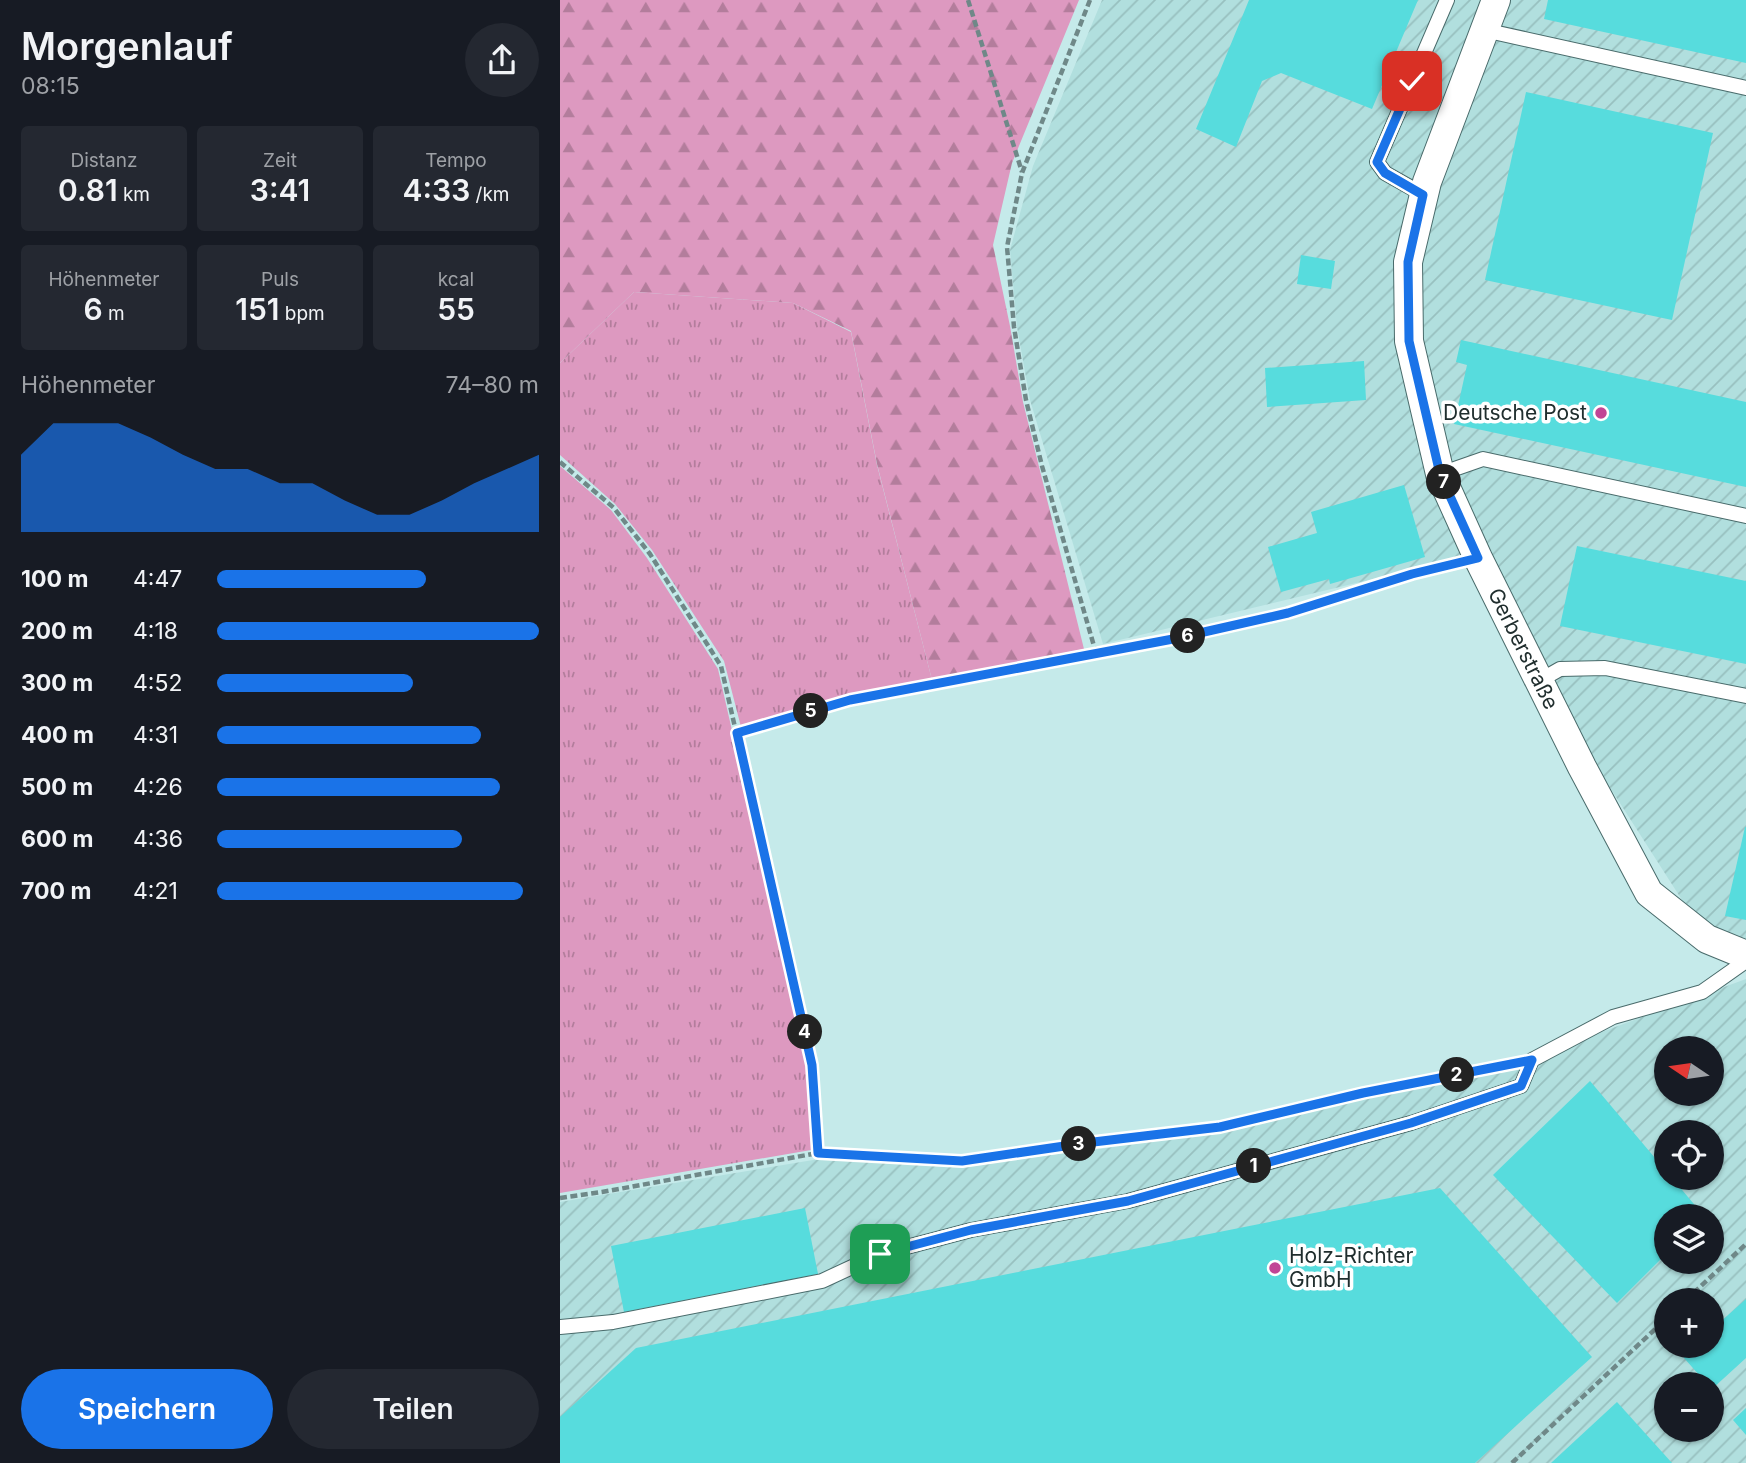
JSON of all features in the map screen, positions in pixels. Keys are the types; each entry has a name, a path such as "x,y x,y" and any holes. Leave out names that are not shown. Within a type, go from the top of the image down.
{"street":[{"name":"Gerberstraße","path":"1496,0 1427,182 1408,262 1409,341 1440,474 1478,558 1581,767 1649,892 1707,939 1746,955"}],"lane":[{"path":"1423,195 1385,173 1377,162 1447,0"},
{"path":"1483,30 1746,88"},
{"path":"1440,474 1483,459 1746,516"},
{"path":"1539,681 1560,669 1605,668 1746,696"},
{"path":"560,1327 612,1322 822,1281 893,1250 971,1230 1128,1201 1411,1123 1521,1086 1532,1060 1613,1017 1702,992 1746,961"}],"path":[{"path":"968,0 1022,173"},
{"path":"1090,0 1022,173 1007,247 1014,327 1026,400 1042,466 1096,653"},
{"path":"560,462 614,508 657,565 721,666 812,1065 818,1153"},
{"path":"737,733 850,700 1173,639 1288,613 1412,574 1478,558"},
{"path":"560,1198 818,1153 962,1161 1220,1127 1363,1093 1532,1060"},
{"path":"1699,1288 1746,1244"},
{"path":"1512,1463 1654,1330"}],"shaded area":[{"path":"1102,0 1746,0 1746,953 1682,900 1600,772 1485,552 1103,644 1030,400 1017,327 1010,250 1033,166"},
{"path":"1746,979 1746,1463 560,1463 560,1202 819,1159 962,1165 1218,1132 1517,1063"}],"green space":[{"path":"560,0 1079,0 1012,163 993,245 1023,402 1084,649 932,680 877,464 851,331 793,303 634,292 560,363"},
{"path":"634,292 793,303 851,332 877,465 932,680 848,697 741,727 724,661 652,550 615,504 560,455 560,363"},
{"path":"560,466 611,510 647,558 718,669 808,1064 811,1150 560,1193"}],"building":[{"path":"1249,0 1418,0 1372,109 1281,73 1262,81 1236,147 1196,129"},
{"path":"1548,0 1746,0 1746,63 1544,19"},
{"path":"1526,92 1713,133 1672,320 1485,280"},
{"path":"1301,255 1335,261 1331,289 1297,284"},
{"name":"Deutsche Post","path":"1461,340 1746,402 1746,487 1454,424 1467,365 1456,362"},
{"path":"1364,361 1366,400 1267,407 1265,368"},
{"path":"1404,485 1425,557 1330,584 1329,579 1281,592 1268,547 1317,533 1311,512"},
{"path":"1577,546 1746,581 1746,664 1560,626"},
{"path":"1746,827 1746,920 1725,916"},
{"path":"1590,1081 1654,1157 1654,1190 1682,1190 1694,1204 1654,1204 1654,1266 1617,1303 1493,1175"},
{"name":"Holz-Richter GmbH","path":"1440,1188 1592,1357 1475,1463 560,1463 560,1417 636,1348"},
{"path":"805,1208 818,1274 624,1312 611,1246"},
{"path":"1746,1299 1746,1358 1724,1378 1724,1372 1696,1372 1684,1358 1724,1358 1724,1319"},
{"path":"1617,1402 1672,1463 1551,1463"},
{"path":"1746,1408 1746,1435 1733,1420"}],"place":[{"name":"Deutsche Post","path":"1601,413"},
{"name":"Holz-Richter GmbH","path":"1275,1268"}],"route":[{"path":"880,1254 971,1230 1128,1201 1411,1123 1521,1086 1532,1060 1363,1093 1220,1127 962,1161 818,1153 812,1065 737,733 850,700 1173,639 1288,613 1412,574 1478,558 1440,474 1409,341 1408,262 1423,195 1385,173 1377,162 1412,81"}]}
